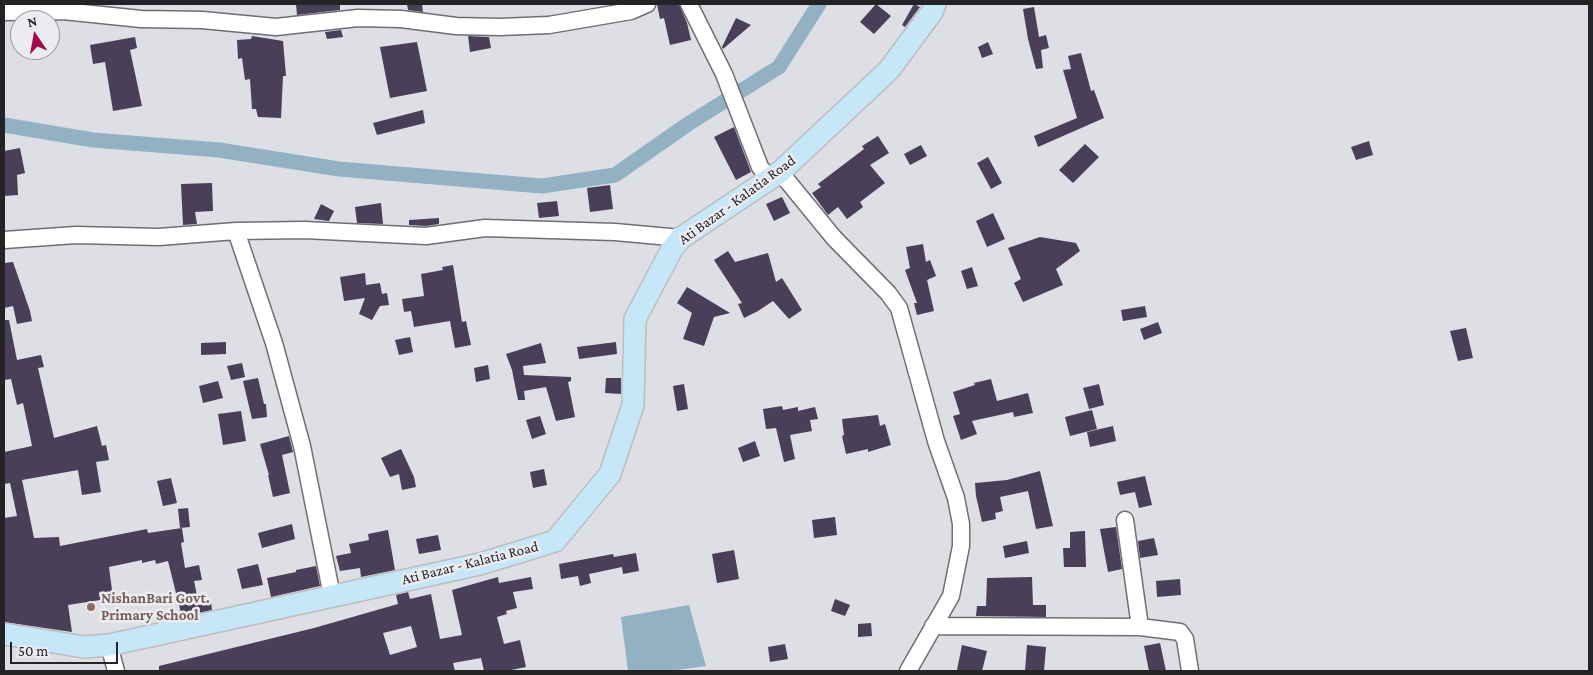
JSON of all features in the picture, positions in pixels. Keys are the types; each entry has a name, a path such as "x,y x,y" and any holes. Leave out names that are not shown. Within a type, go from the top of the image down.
{"main road":[{"name":"Ati Bazar - Kalatia Road","path":"4,634 84,647 110,645 480,564 556,541 610,474 634,405 635,319 672,249 681,238 774,175 889,70 932,12 935,4"}],"street":[{"path":"4,12 63,11 141,19 202,20 276,27 358,18 401,19 456,26 500,26 549,25 631,12 647,4"},
{"path":"689,4 724,74 760,167 774,175 888,293 898,308 936,440 956,498 961,524 961,546 951,596 908,671"},
{"path":"4,240 76,235 160,237 236,231 304,230 426,236 485,228 615,232 681,238"},
{"path":"236,231 274,343 302,446 332,596"},
{"path":"1125,520 1140,627"},
{"path":"933,626 1140,627 1180,632 1185,638 1190,671"},
{"path":"110,645 116,671"}],"water":[{"path":"689,605 706,666 670,671 628,671 621,617"}],"building":[{"path":"296,4 340,4 340,10 297,15"},
{"path":"407,4 422,4 423,12 408,10"},
{"path":"657,4 679,4 687,23 691,40 670,45 664,18 660,19"},
{"path":"876,4 891,16 874,34 860,22"},
{"path":"914,4 920,7 905,27 902,25"},
{"path":"1034,7 1039,37 1046,35 1049,48 1041,50 1043,68 1036,69 1023,9"},
{"path":"736,18 751,25 723,49 722,47"},
{"path":"341,30 343,37 327,39 325,32"},
{"path":"252,36 283,41 286,76 283,76 281,118 258,117 256,109 252,109 250,79 245,80 242,58 238,59 237,40 251,39"},
{"path":"468,36 489,37 491,48 470,52"},
{"path":"135,37 137,48 130,50 142,106 113,111 105,62 93,64 90,45"},
{"path":"417,42 427,91 390,98 380,47"},
{"path":"988,42 993,54 982,58 978,47"},
{"path":"1081,53 1091,91 1094,90 1104,118 1038,147 1034,136 1077,118 1063,70 1071,69 1068,56"},
{"path":"423,110 425,123 377,135 373,123"},
{"path":"734,127 751,172 736,180 714,137"},
{"path":"878,136 889,153 870,165 885,183 860,202 863,207 847,219 838,207 828,215 812,193 821,187 818,184 864,149 862,146"},
{"path":"1369,141 1373,155 1356,160 1351,147"},
{"path":"1085,144 1099,157 1073,183 1059,170"},
{"path":"921,145 927,156 910,165 904,154"},
{"path":"20,148 25,173 17,175 18,195 4,196 4,151"},
{"path":"988,157 1002,183 991,189 977,163"},
{"path":"212,183 213,211 195,212 197,224 183,225 181,184"},
{"path":"610,185 613,209 590,212 587,188"},
{"path":"782,197 790,213 774,221 766,204"},
{"path":"557,201 559,216 539,218 537,203"},
{"path":"381,203 383,224 357,223 355,207"},
{"path":"321,204 334,211 329,221 314,219"},
{"path":"993,213 1005,239 987,247 976,221"},
{"path":"439,218 439,224 426,226 409,225 409,220"},
{"path":"1040,237 1076,243 1080,251 1056,269 1063,285 1023,302 1014,283 1021,279 1008,248"},
{"path":"923,244 926,262 930,260 936,276 927,280 934,311 917,315 914,303 917,303 905,270 910,268 906,247"},
{"path":"728,251 735,262 768,253 776,282 782,278 802,310 789,319 773,301 744,318 738,304 742,303 714,260"},
{"path":"13,262 32,321 17,324 13,306 4,308 4,263"},
{"path":"453,265 462,322 466,321 471,345 455,348 450,321 414,327 411,311 404,312 402,299 424,296 421,274 443,270 442,267"},
{"path":"972,267 978,286 967,289 961,271"},
{"path":"365,273 366,285 380,283 382,294 387,293 389,305 380,306 372,320 359,314 365,298 344,301 340,277"},
{"path":"687,287 730,313 714,317 704,346 683,339 692,313 677,303"},
{"path":"1145,306 1147,317 1123,321 1121,310"},
{"path":"4,320 9,320 17,360 41,355 44,367 38,368 54,438 97,426 102,446 106,445 109,460 96,462 101,492 82,495 78,470 22,480 34,538 59,537 60,546 147,529 148,533 182,528 184,542 181,543 185,568 199,565 202,580 194,581 199,605 211,602 212,610 176,618 175,614 181,613 168,561 156,564 155,560 142,563 142,560 109,567 113,598 68,605 72,632 4,622 4,518 17,516 10,483 4,484 4,452 32,446 23,403 17,405 11,379 4,380"},
{"path":"1158,322 1162,333 1144,340 1140,329"},
{"path":"1466,328 1473,358 1458,361 1450,331"},
{"path":"410,337 413,352 399,355 395,340"},
{"path":"226,342 226,354 201,355 201,343"},
{"path":"616,342 617,354 579,359 577,347"},
{"path":"541,343 546,363 523,366 524,375 571,377 571,381 568,382 575,417 556,421 546,387 524,391 525,400 518,400 512,370 506,354"},
{"path":"242,363 245,377 231,380 227,366"},
{"path":"488,365 490,379 476,382 474,368"},
{"path":"258,378 264,404 266,404 267,417 252,419 243,381"},
{"path":"606,378 621,378 621,394 605,393"},
{"path":"991,379 997,401 1028,393 1033,413 1014,417 1013,412 972,421 977,434 961,440 953,416 960,414 953,392 975,385 974,383"},
{"path":"218,381 223,398 203,403 199,386"},
{"path":"684,384 688,409 677,411 673,386"},
{"path":"1099,384 1104,405 1089,409 1083,388"},
{"path":"782,406 783,410 798,407 798,411 815,407 818,419 810,420 812,431 790,435 795,459 784,462 776,428 766,429 763,409"},
{"path":"1092,410 1097,429 1070,436 1065,417"},
{"path":"241,411 246,441 223,445 218,414"},
{"path":"878,415 880,426 885,424 891,445 868,452 868,449 846,454 842,436 844,435 842,419"},
{"path":"540,416 546,434 532,439 526,420"},
{"path":"1113,426 1116,441 1090,447 1087,432"},
{"path":"289,436 293,452 282,455 290,493 273,497 260,444"},
{"path":"755,441 760,456 743,462 738,448"},
{"path":"401,449 414,477 416,487 402,490 399,474 390,477 381,458"},
{"path":"544,469 547,485 533,488 530,472"},
{"path":"1040,471 1053,526 1036,529 1028,491 1000,497 1003,511 995,513 996,519 982,522 975,483 1007,480"},
{"path":"1145,476 1152,505 1139,508 1135,492 1120,495 1117,482"},
{"path":"171,478 177,503 163,506 157,481"},
{"path":"188,508 190,527 180,528 178,509"},
{"path":"835,517 837,535 814,538 812,520"},
{"path":"292,524 295,539 262,548 258,533"},
{"path":"1116,527 1122,569 1108,572 1100,529"},
{"path":"388,530 395,570 361,577 360,568 340,571 336,556 351,553 349,544 369,540 368,534"},
{"path":"1085,531 1086,567 1064,567 1063,548 1070,548 1070,532"},
{"path":"438,535 441,550 419,554 416,539"},
{"path":"1154,538 1158,555 1140,558 1138,541"},
{"path":"1027,541 1029,553 1005,558 1003,546"},
{"path":"734,550 739,579 717,583 712,554"},
{"path":"636,553 639,571 623,574 622,567 589,574 591,583 580,586 578,576 561,579 559,564 613,554 614,557"},
{"path":"258,564 263,585 242,589 237,569"},
{"path":"316,566 320,586 271,597 267,578"},
{"path":"498,577 499,583 531,577 533,589 513,592 517,608 506,611 507,614 497,617 504,644 520,640 526,667 506,671 484,671 481,658 453,663 455,671 159,671 159,666 314,628 398,604 396,595 408,592 410,599 431,594 440,639 462,635 452,590","holes":["411,626 417,647 390,655 383,633"]},
{"path":"1032,577 1033,605 1046,605 1046,617 976,616 977,606 986,606 987,578"},
{"path":"1180,579 1181,595 1157,597 1156,581"},
{"path":"835,599 850,605 845,616 831,611"},
{"path":"871,623 872,636 858,637 858,624"},
{"path":"1160,643 1166,671 1149,671 1144,646"},
{"path":"785,644 788,659 770,662 768,647"},
{"path":"962,645 987,651 982,671 957,670"},
{"path":"1027,645 1046,647 1044,671 1025,671"}],"waterway":[{"path":"4,125 93,140 219,150 339,169 542,186 615,175 688,124 779,67 819,4"}],"place":[{"name":"NishanBari Govt. Primary School","path":"91,607"}]}
